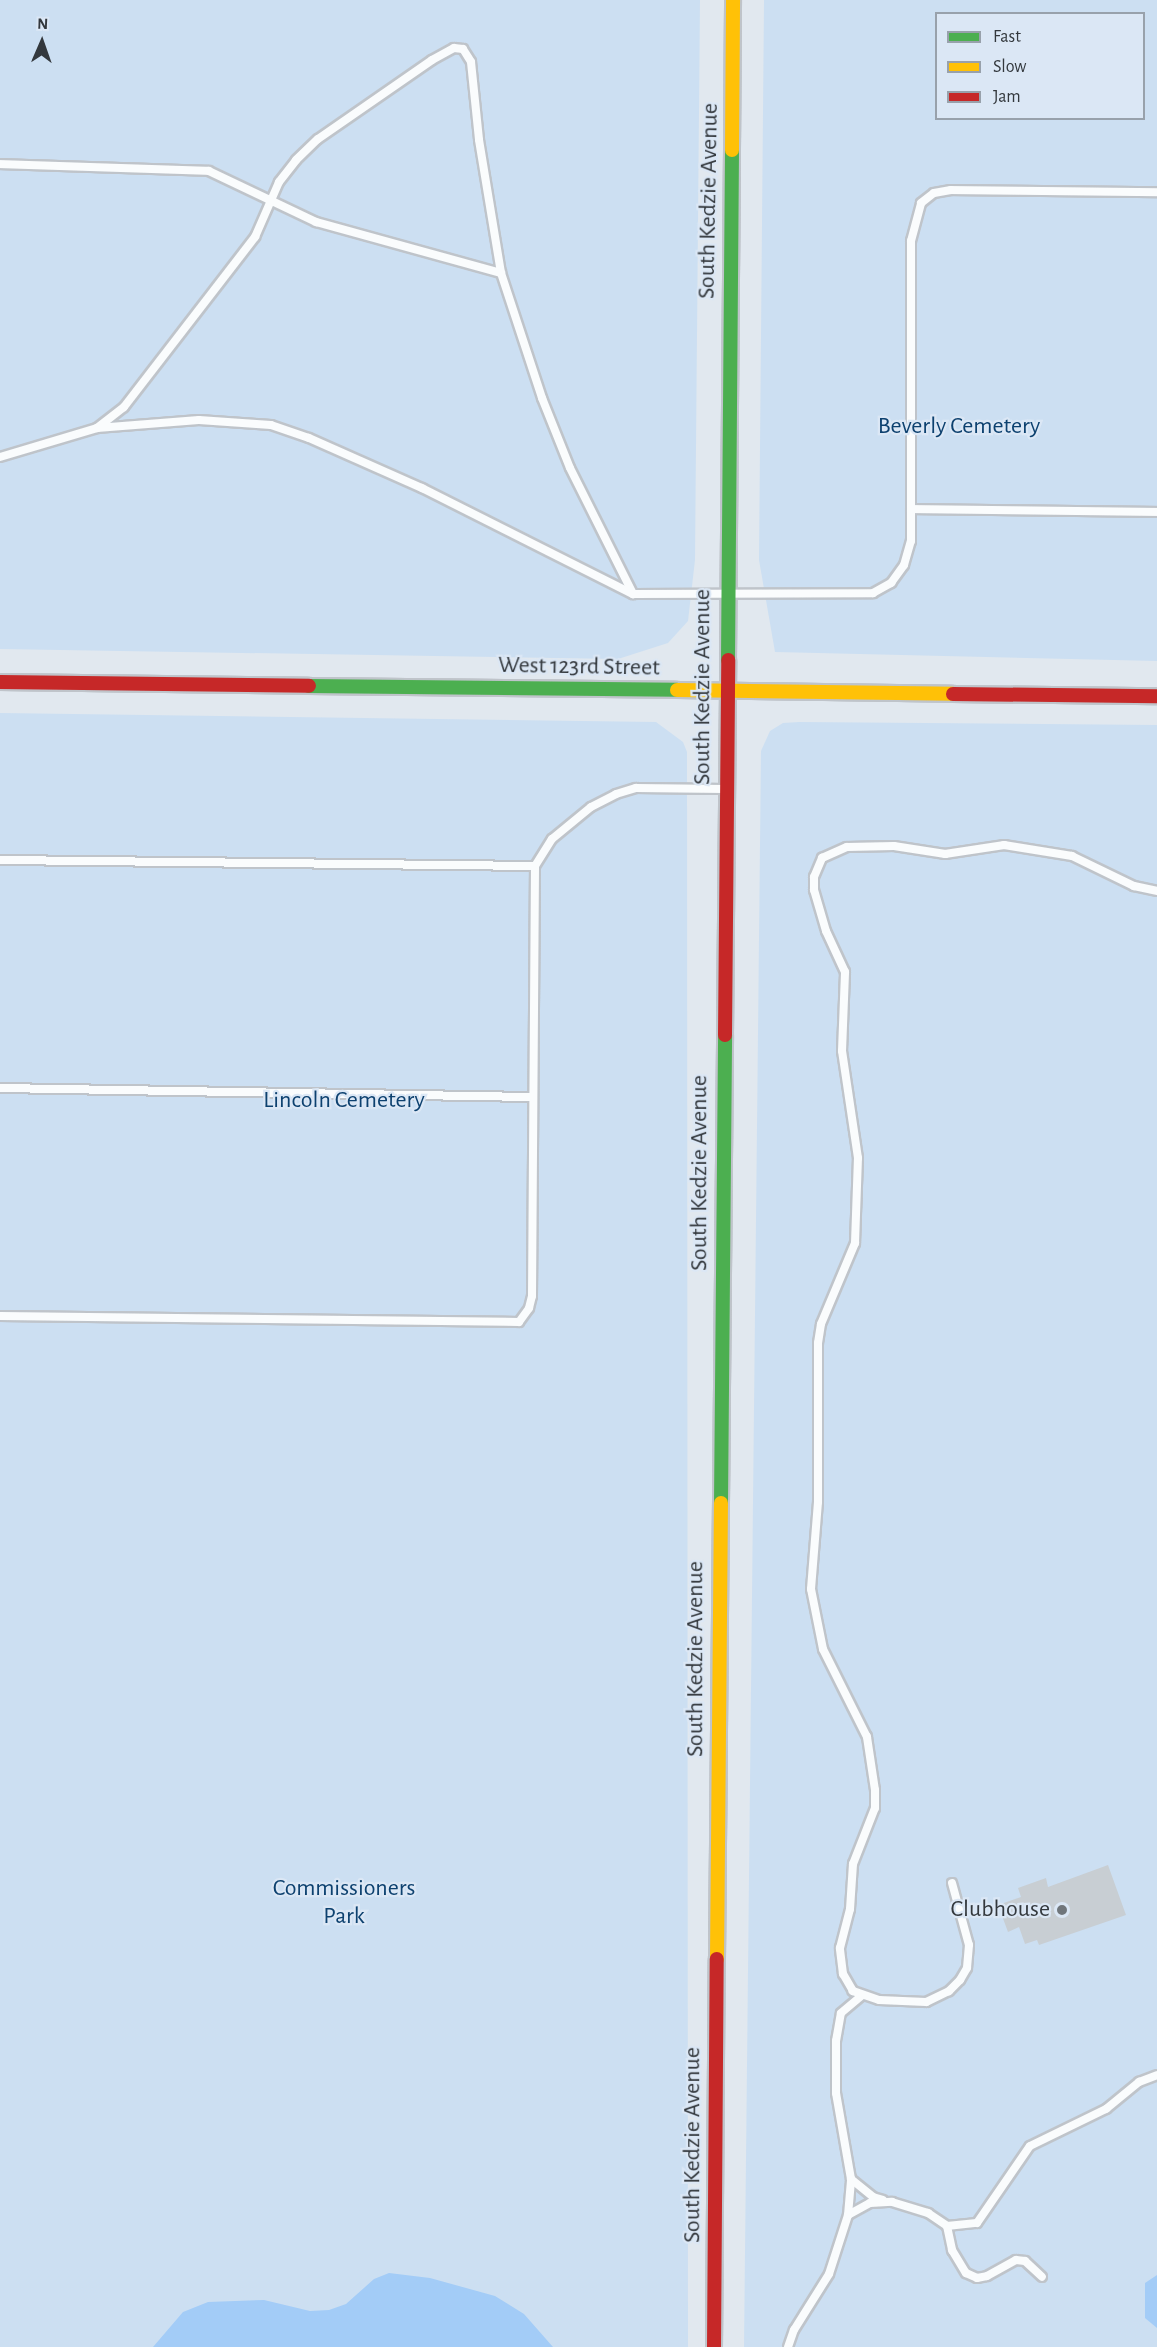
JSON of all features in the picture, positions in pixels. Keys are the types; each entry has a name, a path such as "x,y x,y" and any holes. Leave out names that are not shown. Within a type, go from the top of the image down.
{"main road":[{"name":"South Kedzie Avenue","path":"714,2347 724,789 733,0"},
{"name":"West 123rd Street","path":"0,682 1157,696"}],"lane":[{"path":"97,428 124,407 148,379 255,237 279,182 318,139 443,53 464,49 471,62 479,140 501,273 542,398 570,468 633,594"},
{"path":"0,164 191,167 209,171 316,222 501,273"},
{"path":"0,458 97,428 199,420 271,425 422,488 633,594 726,596 873,593 891,583 904,565 911,541 911,241 921,203 933,192 951,190 1157,192"},
{"path":"911,509 1157,513"},
{"path":"0,1316 519,1322 529,1308 532,1296 534,866 559,832 591,807 616,794 636,788 724,789"},
{"path":"951,1883 969,1945 967,1968 960,1980 949,1991 926,2002 861,1996 846,1983 840,1948 850,1909 853,1864 875,1808 871,1754 860,1720 824,1649 816,1628 811,1589 818,1502 818,1343 821,1324 855,1243 858,1158 842,1051 845,972 826,931 814,890 817,868 822,858 847,847 894,846 945,854 1004,845 1072,856 1134,886 1157,891"},
{"path":"0,860 534,866"},
{"path":"0,1088 533,1097"},
{"path":"788,2347 794,2330 829,2274 848,2215 851,2179 836,2093 836,2041 842,2013 861,1996"},
{"path":"851,2179 873,2197 928,2213 947,2226 977,2223 1030,2146 1106,2109 1139,2082 1157,2075"},
{"path":"848,2215 870,2203 892,2202"},
{"path":"947,2226 952,2250 966,2273 977,2278 987,2276 1016,2260 1025,2261 1042,2277"}],"green space":[{"path":"0,0 700,0 695,560 688,621 668,643 618,659 0,649"},
{"name":"Beverly Cemetery","path":"764,0 1157,0 1157,661 775,652 759,560"},
{"path":"0,713 656,722 683,742 687,752 688,2347 0,2347"},
{"path":"783,723 1157,725 1157,2347 744,2347 761,751 770,731"}],"water":[{"path":"389,2273 430,2278 495,2296 524,2314 553,2347 153,2347 183,2312 208,2302 264,2300 310,2311 329,2310 346,2304 374,2279"},
{"path":"1157,2275 1157,2328 1145,2318 1145,2283"}],"building":[{"name":"Clubhouse","path":"1108,1865 1126,1915 1039,1945 1037,1940 1025,1944 1019,1927 1008,1932 998,1905 1021,1897 1018,1888 1046,1878 1048,1887"}],"traffic: fast":[{"path":"728,660 732,150"},
{"path":"309,686 677,690"},
{"path":"721,1503 725,1035"}],"traffic: slow":[{"path":"732,150 733,0"},
{"path":"677,690 953,694"},
{"path":"717,1959 721,1503"}],"traffic: jam":[{"path":"725,1035 728,660"},
{"path":"0,682 309,686"},
{"path":"953,694 1157,696"},
{"path":"714,2347 717,1959"}],"place":[{"name":"Clubhouse","path":"1062,1910"}],"park label":[{"name":"Lincoln Cemetery","path":"344,1101"},
{"name":"Commissioners Park","path":"344,1903"}]}
